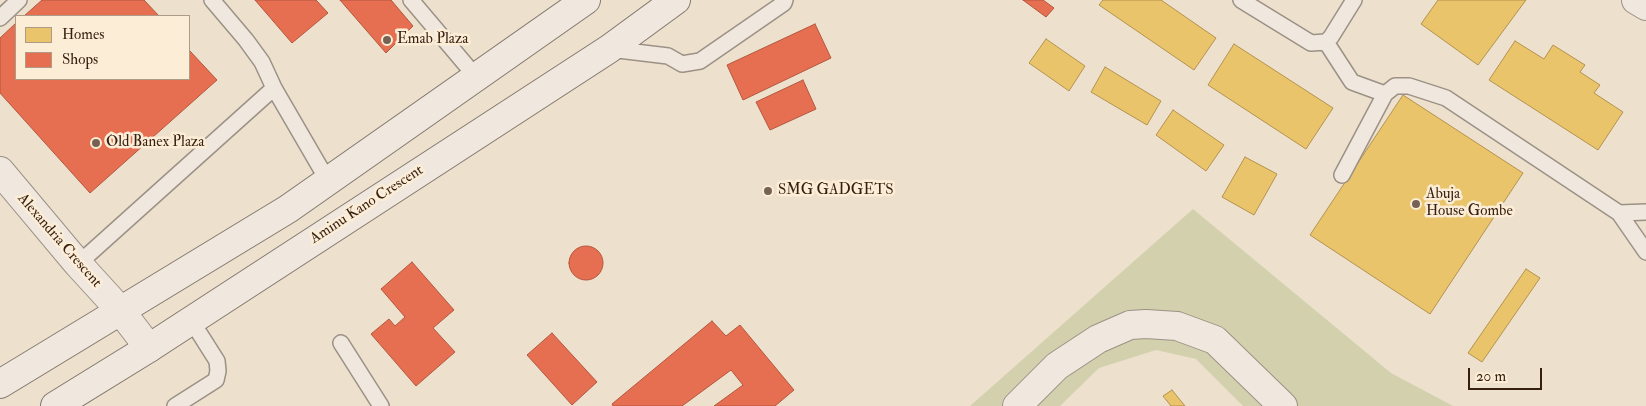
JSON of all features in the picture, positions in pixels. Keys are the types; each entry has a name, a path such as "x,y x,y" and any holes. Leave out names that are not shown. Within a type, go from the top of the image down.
{"main road":[{"path":"0,384 288,209 586,0"},
{"name":"Aminu Kano Crescent","path":"72,402 191,320 609,49 676,0"},
{"path":"1636,0 1646,6"},
{"name":"Alexandria Crescent","path":"0,171 78,264 120,310 149,348"},
{"path":"1017,406 1057,366 1098,339 1130,325 1146,324 1177,326 1215,340 1283,406"}],"lane":[{"path":"0,18 19,0"},
{"path":"212,0 262,62 274,88 328,181"},
{"path":"412,0 477,78"},
{"path":"609,49 668,56 682,64 700,61 784,3 785,0"},
{"path":"1241,0 1311,43 1326,42 1354,0"},
{"path":"1326,42 1352,82 1385,94"},
{"path":"1342,175 1385,94 1396,86 1409,86 1446,98 1619,213 1646,252"},
{"path":"78,264 274,88"},
{"path":"1619,213 1646,212"},
{"path":"175,406 216,380 218,371 217,362 191,320"},
{"path":"341,343 381,406"}],"shaded area":[{"path":"1193,209 1391,373 1453,406 1243,406 1196,359 1156,350 1099,368 1060,406 970,406"}],"building: Homes":[{"path":"1103,0 1161,0 1216,38 1194,70 1099,5"},
{"path":"1438,0 1526,0 1478,65 1421,24"},
{"path":"1046,39 1085,66 1069,91 1029,63"},
{"path":"1515,41 1544,59 1553,45 1585,65 1580,72 1600,85 1594,93 1623,112 1598,150 1489,80"},
{"path":"1234,44 1333,108 1306,149 1208,85"},
{"path":"1105,67 1161,101 1147,125 1091,92"},
{"name":"Abuja House Gombe","path":"1403,95 1523,173 1430,314 1310,235"},
{"path":"1173,110 1224,145 1206,171 1156,135"},
{"path":"1245,157 1277,174 1254,215 1222,197"},
{"path":"1526,269 1540,278 1482,362 1468,353"},
{"path":"1172,390 1185,406 1171,406 1163,396"}],"building: Shops":[{"path":"42,0 144,0 158,15 25,15"},
{"path":"255,0 316,0 328,13 292,43"},
{"name":"Emab Plaza","path":"340,0 391,0 413,26 386,53"},
{"path":"1023,0 1043,0 1054,8 1046,17"},
{"name":"Old Banex Plaza","path":"15,24 15,80 190,80 190,51 217,80 90,193 0,93 0,38"},
{"path":"815,24 831,58 743,100 727,65"},
{"path":"803,80 816,109 770,130 756,102"},
{"path":"586,246 598,251 603,263 598,275 586,280 574,275 569,263 574,251"},
{"path":"412,262 454,310 433,328 455,352 416,386 371,334 389,319 395,326 405,317 381,289"},
{"path":"712,321 726,336 740,325 794,390 775,406 714,406 743,385 731,370 682,406 613,406 612,404"},
{"path":"552,333 597,382 572,405 527,355"}],"place":[{"name":"Emab Plaza","path":"387,40"},
{"name":"Old Banex Plaza","path":"96,143"},
{"name":"SMG GADGETS","path":"768,191"},
{"name":"Abuja House Gombe","path":"1416,204"}]}
